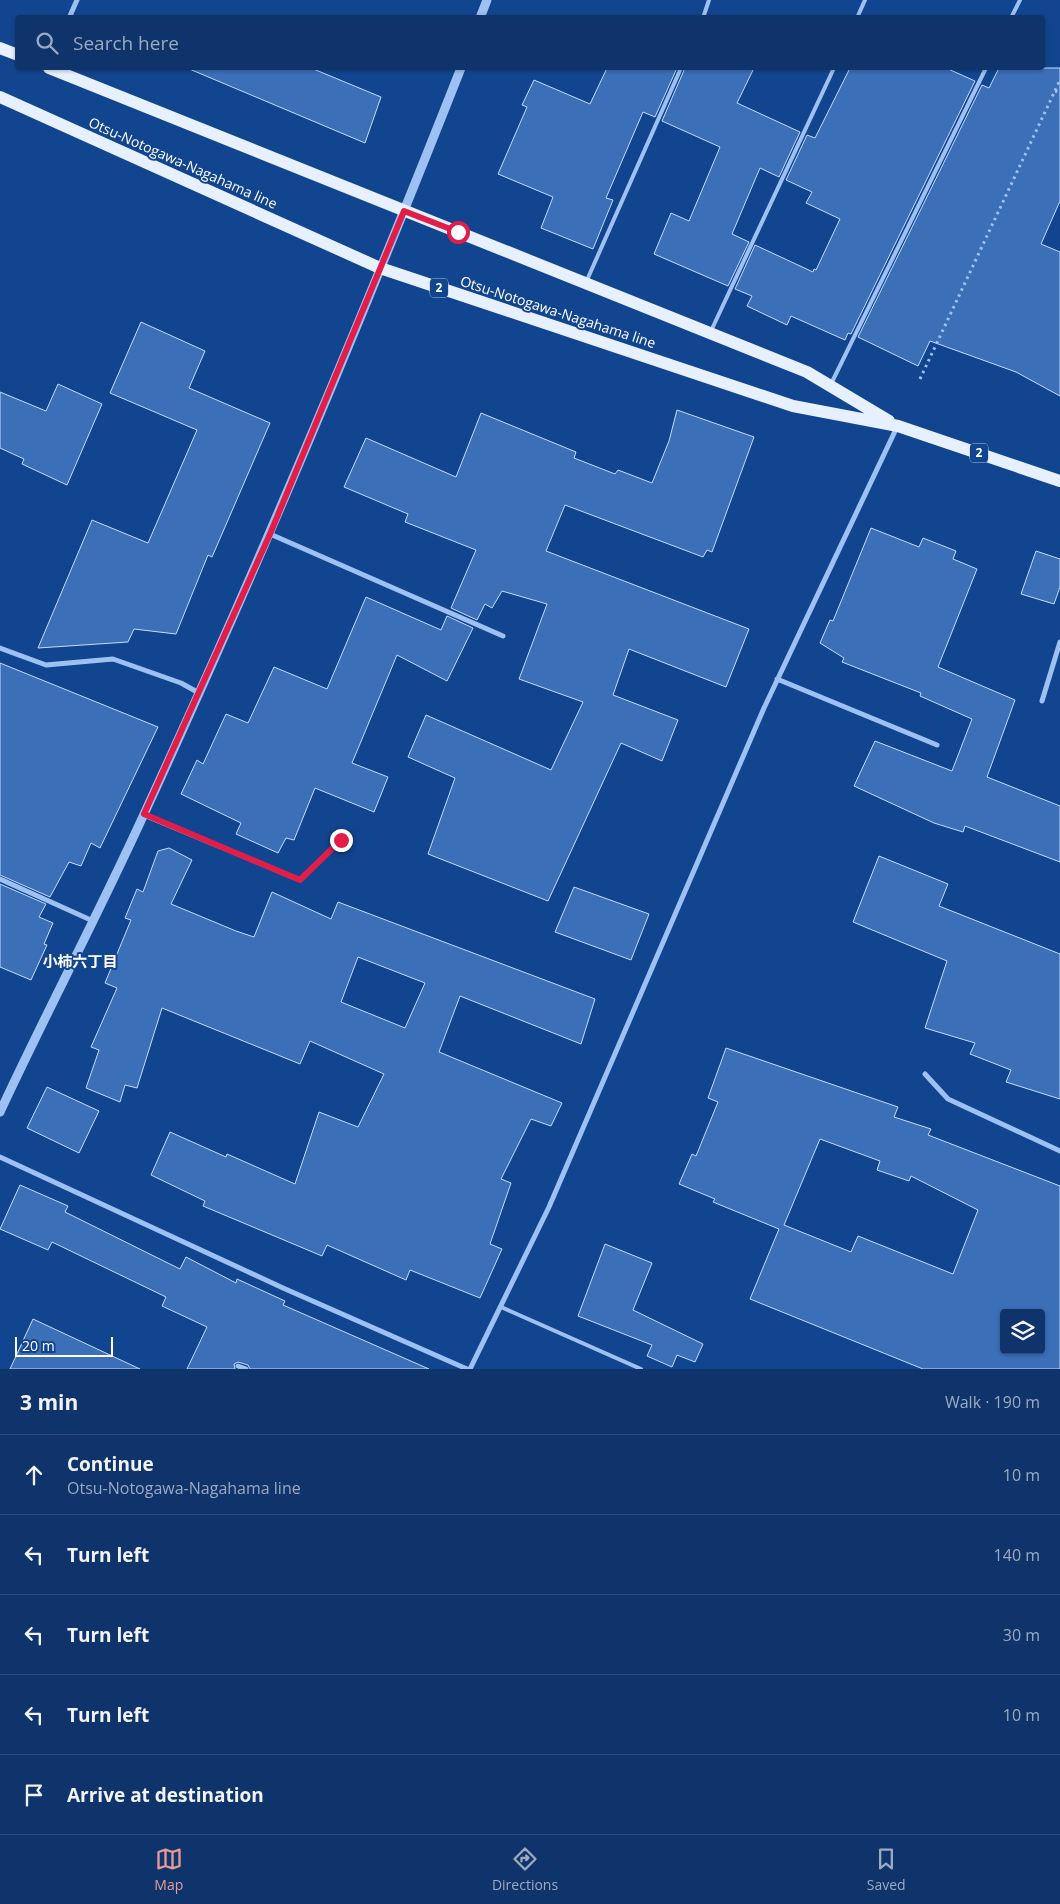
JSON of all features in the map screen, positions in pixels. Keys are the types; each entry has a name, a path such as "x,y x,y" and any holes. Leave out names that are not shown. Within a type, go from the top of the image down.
{"main road":[{"path":"0,48 15,54"},
{"name":"Otsu-Notogawa-Nagahama line","path":"53,70 807,372 898,426"},
{"name":"Otsu-Notogawa-Nagahama line","path":"0,98 380,268 793,406 898,426 1060,481"}],"street":[{"path":"71,15 77,0"},
{"path":"481,15 487,0"},
{"path":"0,1112 144,814 270,534 404,211 459,70"},
{"path":"0,1157 468,1369 501,1307 587,1121 777,679 898,426"},
{"path":"270,534 503,636"},
{"path":"1042,701 1060,642"},
{"path":"0,648 46,665 113,659 181,683 199,693"},
{"path":"777,679 937,745"},
{"path":"144,814 300,880 341,840"},
{"path":"0,879 93,921"},
{"path":"925,1074 948,1099 1060,1150"},
{"path":"238,1366 246,1369"}],"lane":[{"path":"704,15 709,0"},
{"path":"858,15 866,0"},
{"path":"1012,15 1020,0"},
{"path":"586,284 680,70"},
{"path":"710,334 833,70"},
{"path":"830,386 985,70"},
{"path":"501,1307 642,1369"}],"path":[{"path":"920,379 1060,80"},
{"path":"1055,90 1060,92"}],"building":[{"path":"1045,68 1060,68 1060,201 1041,244 1060,252 1060,396 1016,372 930,341 918,366 858,337 982,85 989,88 998,70 1045,70"},
{"path":"192,70 316,70 381,97 365,143"},
{"path":"606,70 676,70 655,117 643,112 606,198 613,200 593,249 541,228 553,197 498,174 527,107 522,105 534,80 590,104"},
{"path":"684,70 753,70 737,103 800,132 779,177 760,168 732,234 749,242 728,286 654,254 671,213 689,221 720,147 662,121"},
{"path":"849,70 950,70 975,81 851,334 848,333 845,340 791,316 787,325 747,306 752,296 735,289 755,245 813,272 814,269 816,270 840,219 806,203 812,192 786,180 807,135 815,138"},
{"path":"141,322 205,351 189,388 270,423 212,557 208,555 176,634 134,629 128,642 38,648 92,520 148,543 197,430 110,393"},
{"path":"58,384 102,404 67,485 22,464 24,459 0,448 0,392 46,411"},
{"path":"677,410 754,437 712,552 707,550 703,557 565,505 546,551 749,629 726,687 629,649 613,695 678,720 662,761 621,743 548,901 428,854 455,778 408,757 426,715 551,770 583,702 519,679 547,604 502,591 492,608 485,604 477,620 451,608 476,550 405,522 408,514 344,487 366,438 456,477 481,413 576,452 574,458 615,474 618,470 652,483 669,441"},
{"path":"871,528 919,547 923,538 956,551 953,559 977,569 938,667 1015,700 987,777 1060,806 1060,862 965,826 963,832 934,823 854,786 875,741 952,771 972,719 920,696 921,693 842,662 844,658 820,643 830,620 833,621"},
{"path":"1036,551 1060,559 1060,587 1054,604 1021,594"},
{"path":"366,597 441,630 447,616 473,628 447,681 397,655 352,763 388,777 374,812 315,788 294,840 286,838 278,853 236,834 241,823 181,794 197,760 203,764 226,714 248,723 274,667 327,689"},
{"path":"0,663 158,727 100,848 91,843 81,866 69,862 50,897 0,875"},
{"path":"169,848 192,860 171,904 236,931 254,937 272,892 331,919 338,902 595,999 581,1044 460,996 439,1052 562,1103 551,1126 531,1119 501,1179 511,1183 490,1244 502,1249 480,1298 410,1270 406,1280 327,1245 322,1256 203,1206 205,1201 151,1175 170,1132 226,1157 227,1154 295,1184 319,1112 358,1127 384,1074 310,1041 300,1064 162,1008 137,1088 125,1085 120,1102 86,1088 99,1050 91,1047 117,988 105,983 131,920 125,918 137,889 143,892 158,851","holes":["358,957 425,983 405,1028 341,1002"]},
{"path":"879,856 948,884 939,906 1060,954 1060,1099 1006,1082 1011,1070 970,1054 975,1043 925,1028 947,961 853,922"},
{"path":"0,884 46,904 39,917 53,923 44,944 47,945 31,980 0,967"},
{"path":"574,887 649,914 631,960 555,932"},
{"path":"726,1048 898,1107 894,1117 931,1129 928,1135 1060,1186 1060,1369 923,1369 750,1299 779,1229 713,1202 715,1199 679,1184 692,1154 696,1156 718,1102 708,1098","holes":["820,1139 880,1161 877,1170 909,1181 911,1176 978,1210 953,1274 858,1236 851,1252 784,1225"]},
{"path":"47,1087 99,1111 79,1153 27,1128"},
{"path":"20,1185 68,1206 65,1212 180,1269 186,1257 236,1283 237,1279 285,1301 283,1305 429,1369 250,1369 248,1365 238,1362 234,1364 235,1369 187,1369 207,1327 162,1306 166,1297 52,1242 48,1250 0,1229"},
{"path":"605,1244 652,1263 633,1310 703,1344 695,1362 677,1355 672,1367 647,1356 652,1345 578,1316"},
{"path":"33,1319 140,1369 10,1369"}],"district":[{"name":"小柿六丁目","path":"80,962"}],"route":[{"path":"341,840 300,880 144,814 270,534 404,211 458,232"}]}
